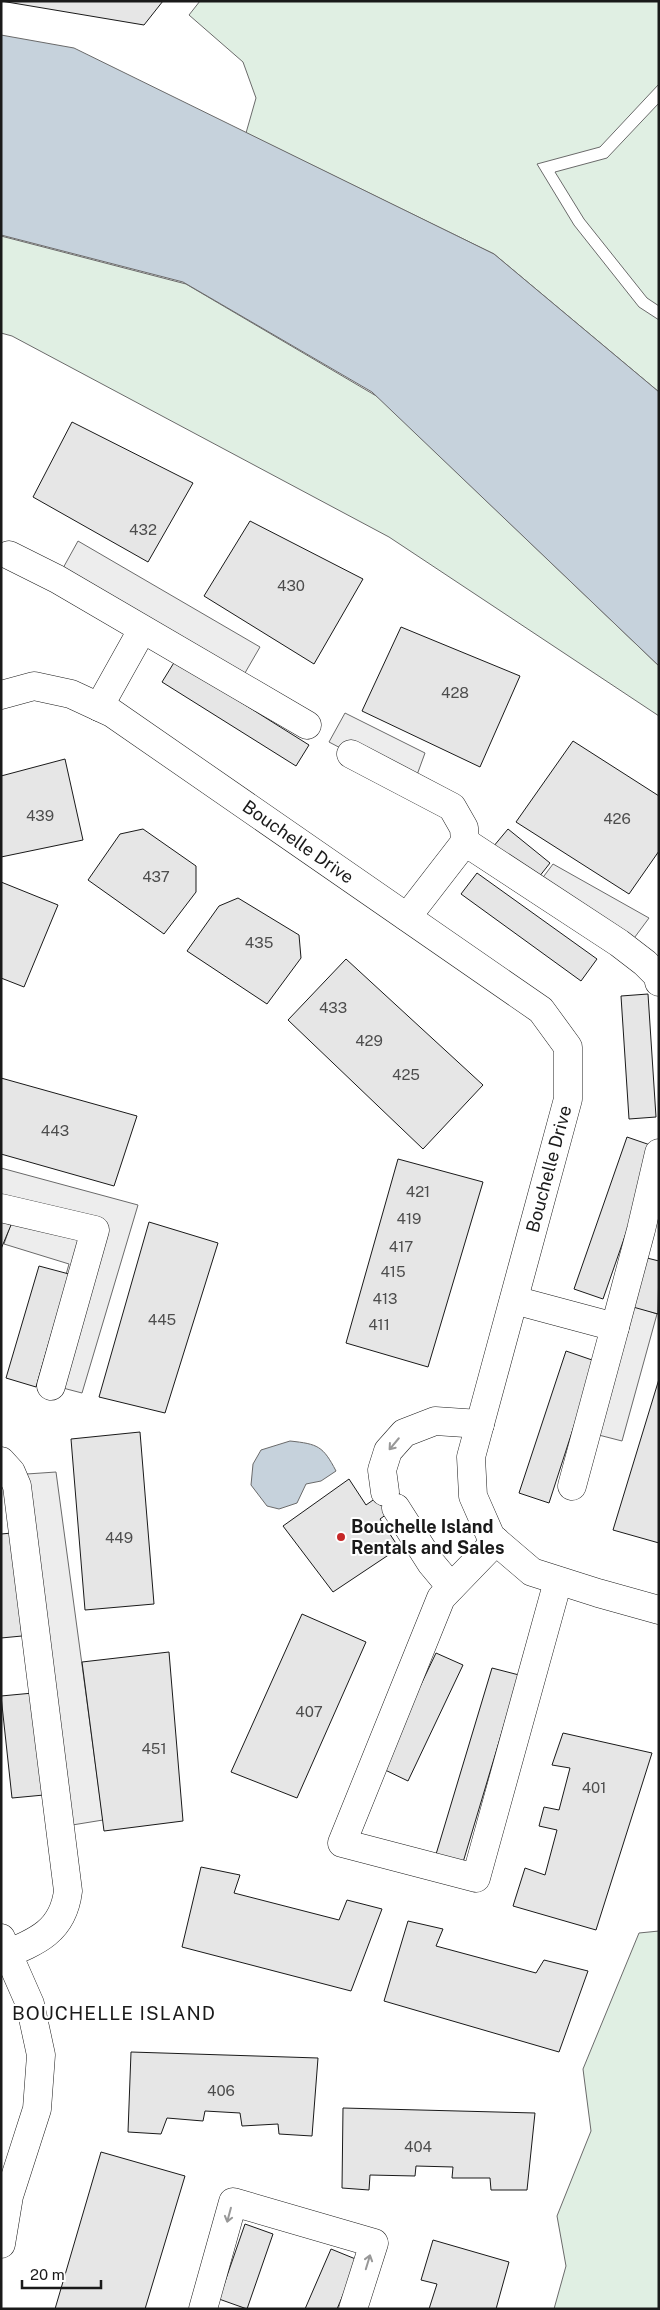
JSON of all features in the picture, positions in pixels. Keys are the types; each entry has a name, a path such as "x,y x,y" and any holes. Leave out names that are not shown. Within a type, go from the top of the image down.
{"street":[{"path":"9,555 56,579 307,725"},
{"path":"99,707 142,630"},
{"name":"Bouchelle Drive","path":"1,695 34,686 71,694 112,713 541,1010 568,1047 568,1099 471,1456 473,1496 491,1537 532,1572 659,1610"},
{"path":"351,754 452,807 464,828 464,842 407,917"},
{"path":"464,842 619,943 645,963 658,976 659,982"},
{"path":"572,1486 641,1230 659,1153"},
{"path":"1,1208 95,1230 51,1386"},
{"path":"514,1300 615,1327"},
{"path":"451,1587 431,1563 390,1500 382,1470 388,1451 404,1433 435,1421 480,1424"},
{"path":"1,1461 11,1472 17,1486 68,1891 66,1907 60,1920 49,1932 3,1949 30,2004 41,2055 37,2109 9,2196 1,2244"},
{"path":"496,1541 441,1598 342,1843 476,1878 558,1581"},
{"path":"203,2309 233,2202 374,2243 353,2309"}],"green space":[{"path":"200,1 659,1 659,84 600,147 537,164 574,225 639,307 659,320 659,392 494,254 246,133 256,98 243,62 189,15"},
{"path":"659,103 659,306 647,298 584,219 555,172 607,158"},
{"path":"1,236 186,284 378,397 659,666 659,716 389,537 12,336 1,333"},
{"path":"659,1931 659,2309 554,2309 566,2266 557,2216 591,2131 583,2069 639,1933"}],"shaded area":[{"path":"1,35 74,48 494,254 659,392 659,666 372,392 183,282 1,235"},
{"path":"78,541 260,647 238,685 57,579"},
{"path":"345,713 425,753 413,786 329,742"},
{"path":"553,864 649,918 626,949 535,888"},
{"path":"1,1168 138,1205 82,1393 36,1381 69,1264 4,1244 15,1212 1,1208"},
{"path":"622,1301 657,1314 622,1441 587,1432"},
{"path":"290,1441 307,1443 319,1448 327,1456 336,1471 321,1481 306,1484 297,1503 279,1509 267,1506 251,1485 253,1464 261,1450"},
{"path":"56,1472 103,1820 60,1827 12,1475"}],"building":[{"path":"1,1 163,1 144,25"},
{"path":"72,422 193,483 148,562 33,497"},
{"path":"250,521 363,579 314,664 204,596"},
{"path":"401,627 520,676 480,767 362,711"},
{"path":"175,661 309,745 296,766 162,682"},
{"path":"573,741 659,796 659,851 629,894 516,822"},
{"path":"65,759 83,840 1,857 1,776"},
{"path":"143,829 196,866 196,892 164,934 88,880 120,834"},
{"path":"508,829 550,863 535,882 493,847"},
{"path":"477,873 597,959 581,981 461,894"},
{"path":"1,882 58,905 24,987 1,978"},
{"path":"238,898 299,935 301,958 267,1004 187,951 219,906"},
{"path":"346,959 483,1085 423,1149 288,1020"},
{"path":"648,994 656,1117 629,1119 621,996"},
{"path":"1,1078 137,1116 114,1186 1,1154"},
{"path":"627,1137 656,1147 603,1299 574,1289"},
{"path":"398,1159 483,1182 428,1367 346,1343"},
{"path":"1,1221 11,1225 1,1249"},
{"path":"149,1222 218,1243 165,1413 99,1397"},
{"path":"647,1258 659,1261 658,1314 633,1307"},
{"path":"39,1266 69,1274 36,1387 6,1378"},
{"path":"566,1351 595,1361 549,1503 519,1493"},
{"path":"659,1379 659,1543 613,1530"},
{"path":"140,1432 154,1604 85,1610 71,1439"},
{"name":"Bouchelle Island Rentals and Sales","path":"349,1479 366,1505 393,1486 405,1501 380,1519 399,1548 333,1592 283,1526"},
{"path":"12,1533 22,1636 1,1638 1,1534"},
{"path":"302,1614 366,1642 297,1798 231,1772"},
{"path":"169,1652 183,1821 104,1831 82,1662"},
{"path":"436,1653 463,1665 408,1781 381,1768"},
{"path":"492,1668 519,1675 461,1869 434,1861"},
{"path":"33,1693 44,1795 12,1798 1,1696"},
{"path":"563,1733 652,1753 596,1930 513,1906 525,1868 545,1875 557,1830 539,1826 544,1807 559,1810 570,1768 552,1765"},
{"path":"201,1867 240,1875 234,1893 339,1920 347,1900 382,1909 351,1991 182,1947"},
{"path":"408,1921 443,1929 436,1946 536,1973 544,1960 588,1971 559,2052 384,2001"},
{"path":"131,2052 318,2058 312,2136 279,2134 278,2124 242,2126 240,2113 205,2111 203,2121 167,2118 161,2134 128,2132"},
{"path":"343,2108 535,2113 527,2190 491,2190 490,2178 452,2178 453,2167 416,2166 415,2176 370,2175 369,2190 342,2188"},
{"path":"101,2152 185,2176 145,2309 55,2309"},
{"path":"245,2224 273,2234 247,2309 219,2299"},
{"path":"433,2240 509,2262 496,2309 429,2309 437,2284 421,2280"},
{"path":"331,2249 358,2260 337,2309 305,2309"}],"place":[{"name":"Bouchelle Island Rentals and Sales","path":"341,1537"}],"district":[{"name":"BOUCHELLE ISLAND","path":"114,2013"}]}
